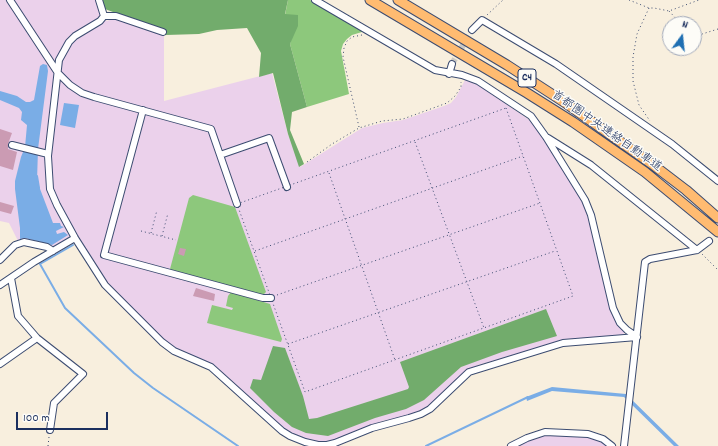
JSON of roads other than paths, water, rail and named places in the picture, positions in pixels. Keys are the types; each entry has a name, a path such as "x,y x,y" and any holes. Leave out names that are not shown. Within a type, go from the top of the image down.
{"highway":[{"name":"首都圏中央連絡自動車道","path":"370,0 573,122 645,172 718,232"},
{"name":"首都圏中央連絡自動車道","path":"398,0 507,65 566,104 652,164 686,190 718,218"}],"street":[{"path":"10,0 58,73 70,85 82,92 211,129 238,204"},
{"path":"99,0 104,16"},
{"path":"315,0 435,70 449,74 462,75 478,81 531,116 546,137 585,200 591,216 613,308 620,323 637,337"},
{"path":"104,16 100,21 69,42 59,60 45,154 50,189 75,238 105,284 162,342 174,351 211,367 286,434 305,442 318,445 335,444 372,428 421,414 430,409 469,372 563,343 637,337"},
{"path":"104,16 116,16 162,32"},
{"path":"472,30 482,20 556,64 672,144 718,181"},
{"path":"449,74 452,64"},
{"path":"143,110 104,255 264,298 271,298"},
{"path":"546,137 590,165 697,250"},
{"path":"220,155 269,138 287,187"},
{"path":"12,145 45,154"},
{"path":"0,285 75,238"},
{"path":"624,446 645,262 650,259 697,250 709,241"},
{"path":"0,260 15,245 24,242 53,251"},
{"path":"11,278 18,316 37,338 83,374 54,403 50,430"},
{"path":"0,364 37,338"},
{"path":"511,446 527,438 546,432 588,434 603,439 612,446"}],"water":[{"path":"43,64 47,65 48,71 38,149 37,181 53,223 60,223 61,226 64,227 56,231 57,234 64,232 68,235 52,245 25,238 20,239 15,181 25,147 27,125 21,120 22,112 19,108 0,100 0,91 17,96 26,102 34,100 40,66"},
{"path":"64,103 79,105 75,128 60,125"},
{"path":"552,387 626,394 679,446 674,446 624,397 552,391 527,401 526,397"}],"waterway":[{"path":"37,176 39,188"},
{"path":"73,245 40,264 65,308 134,373 153,388 238,446"},
{"path":"426,446 528,397"}],"tunnel":[{"path":"452,64 472,30"}]}
